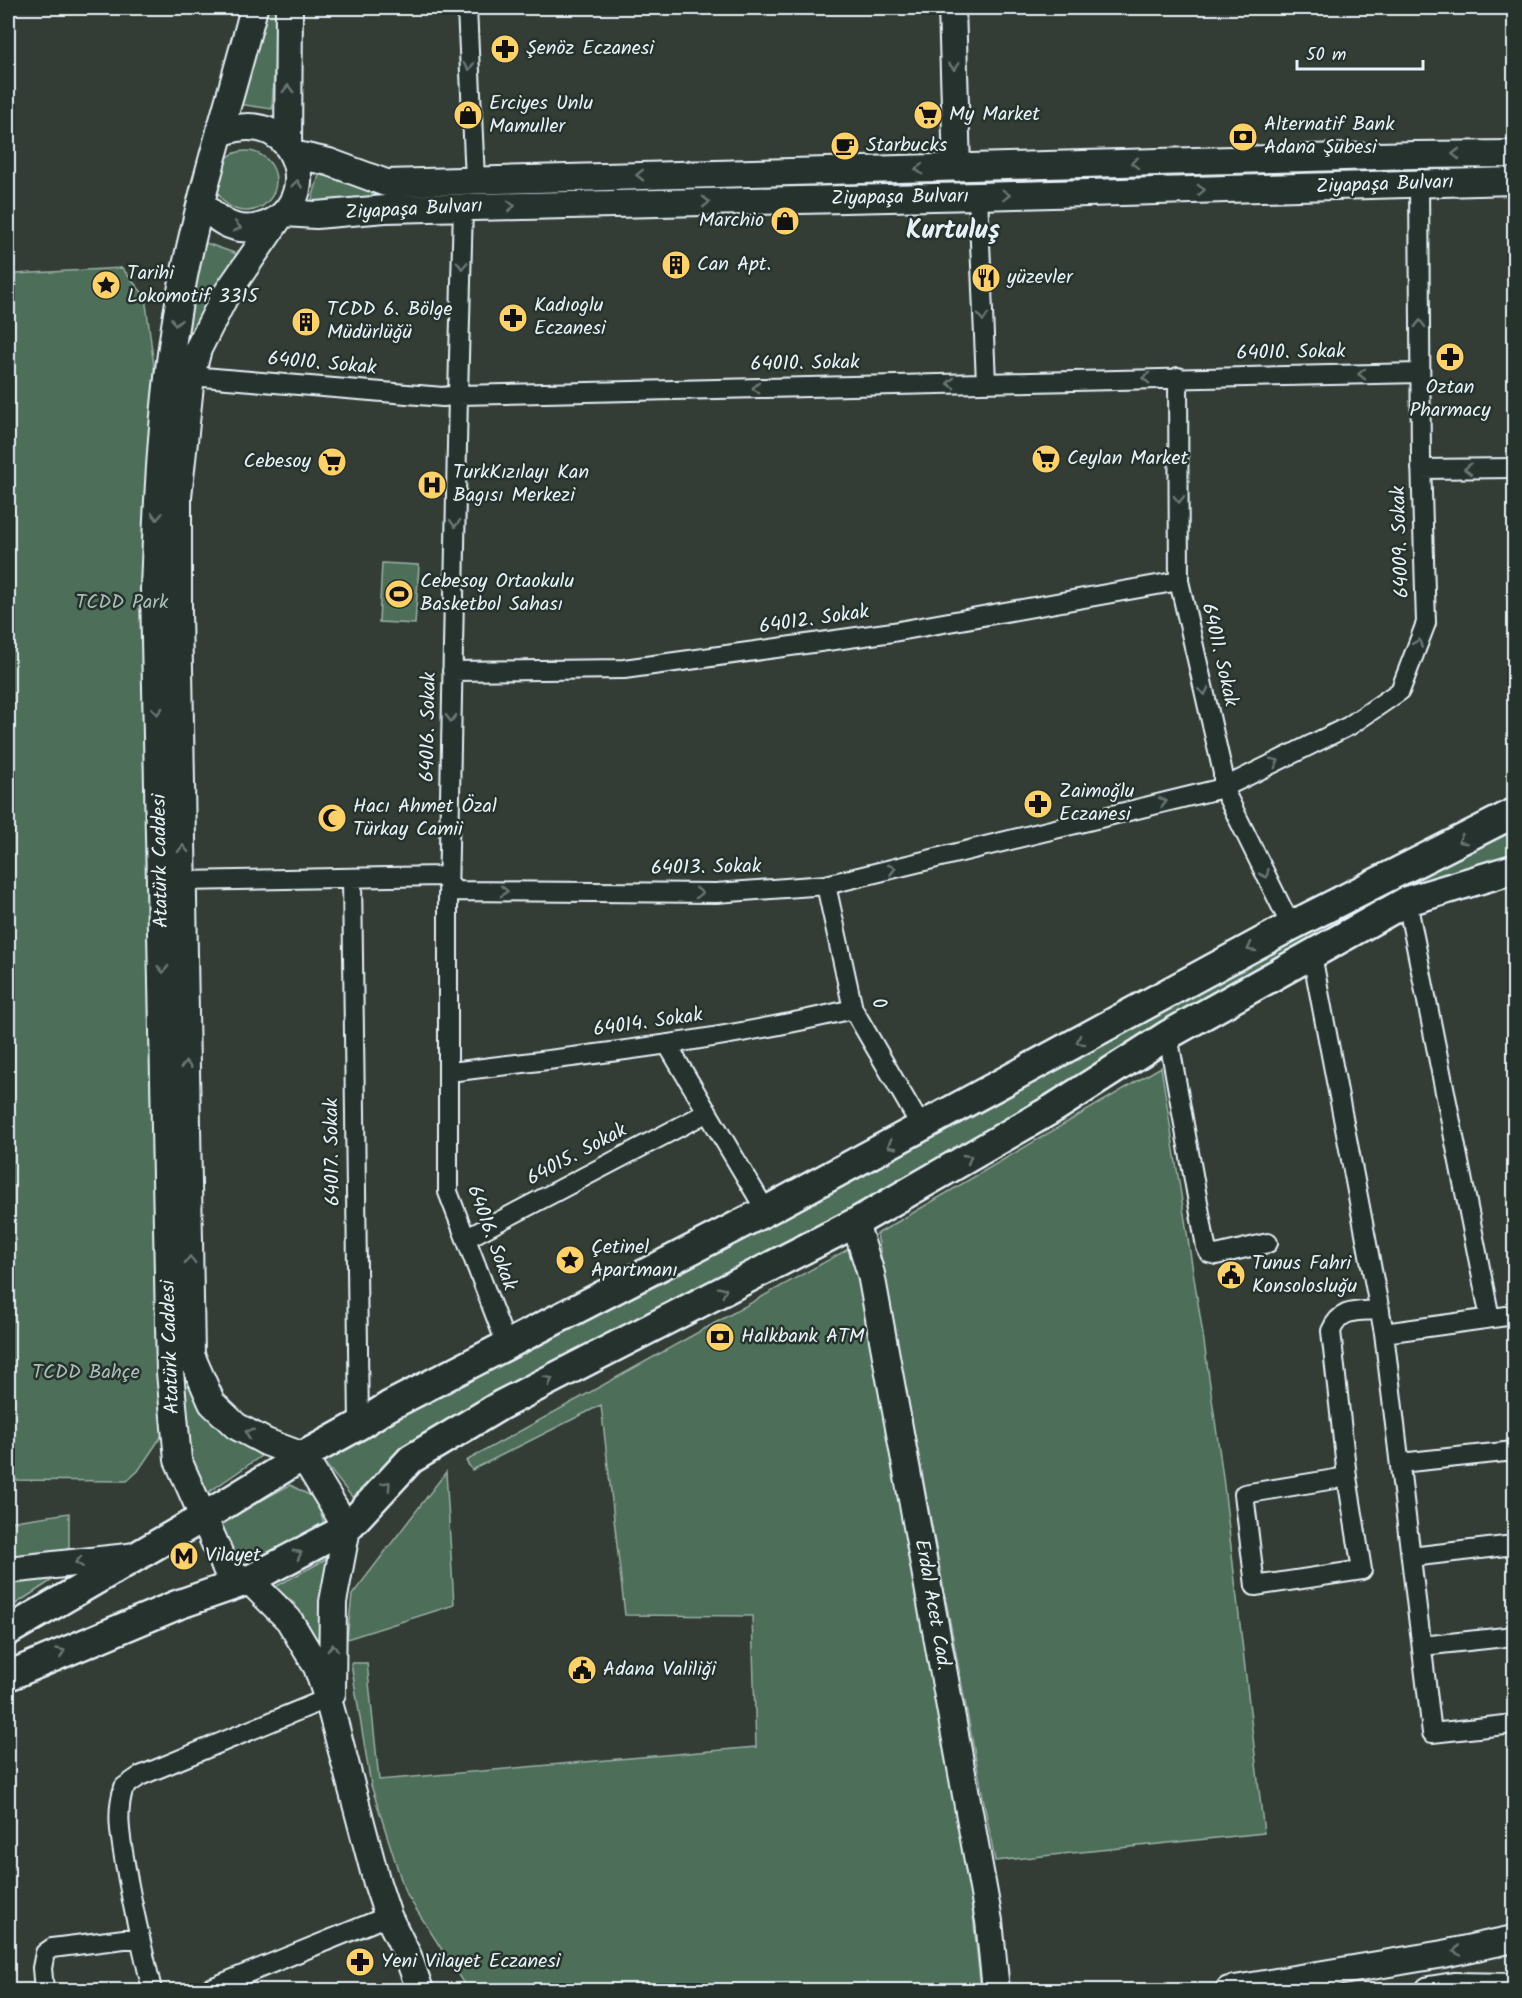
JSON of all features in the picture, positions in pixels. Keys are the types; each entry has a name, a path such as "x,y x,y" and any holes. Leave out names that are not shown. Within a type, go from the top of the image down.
{"main road":[{"path":"221,133 237,127 253,126 269,130 284,141 290,151 299,178 297,190 282,215 263,226 246,229 229,226 215,218 202,203 254,8"},
{"path":"289,8 290,151"},
{"path":"952,8 957,168"},
{"name":"Ziyapaşa Bulvarı","path":"290,151 329,162 386,183 1515,154"},
{"name":"Ziyapaşa Bulvarı","path":"282,215 315,215 385,209 1515,181"},
{"name":"Atatürk Caddesi","path":"202,203 184,276 173,344 159,464 154,589 170,1372 174,1435 178,1460 228,1573 249,1580 289,1620 316,1667 388,1916 408,1956 420,1990"},
{"name":"Atatürk Caddesi","path":"282,215 225,296 198,349 191,376 178,496 178,623 191,1355 212,1403 236,1426 266,1442 303,1456"},
{"path":"8,1631 389,1406 922,1128 1291,926 1515,813"},
{"path":"8,1676 177,1605 249,1580 347,1528 411,1460 501,1405 855,1222 1054,1108 1168,1035 1407,901 1515,869"},
{"name":"Erdal Acet Cad.","path":"855,1222 871,1274 989,1921 996,1990"},
{"path":"303,1456 347,1528 333,1602 333,1679 328,1703"},
{"path":"8,1570 138,1556"},
{"path":"1229,1990 1443,1954 1515,1939"},
{"path":"1430,1990 1454,1986 1515,1987"}],"street":[{"path":"467,8 475,179"},
{"name":"64009. Sokak","path":"1223,788 1349,726 1400,691 1426,623 1421,469 1419,184"},
{"path":"978,196 986,382"},
{"name":"64016. Sokak","path":"463,207 452,671 448,1192 507,1346"},
{"name":"64010. Sokak","path":"191,376 443,397 1178,377 1420,373"},
{"name":"64011. Sokak","path":"1178,377 1179,581 1223,773 1223,788 1291,926"},
{"path":"1421,469 1515,468"},
{"name":"64012. Sokak","path":"452,671 624,669 893,632 1179,581"},
{"name":"64013. Sokak","path":"183,881 441,876 456,891 704,893 826,885 1223,788"},
{"name":"64017. Sokak","path":"352,878 359,1425"},
{"name":"0","path":"826,885 853,1009 922,1128"},
{"path":"1407,901 1490,1318"},
{"path":"1312,955 1384,1333 1432,1733 1515,1724"},
{"name":"64014. Sokak","path":"449,1072 667,1044 792,1023 853,1009"},
{"path":"1168,1035 1206,1247 1209,1253 1216,1255 1268,1243"},
{"path":"667,1044 766,1211"},
{"name":"64015. Sokak","path":"467,1238 708,1112"},
{"path":"1347,1477 1244,1494 1255,1586 1362,1570 1347,1477 1331,1331 1336,1319 1347,1312 1380,1310"},
{"path":"1384,1333 1515,1315"},
{"path":"1400,1463 1515,1451"},
{"path":"1411,1557 1515,1545"},
{"path":"1422,1646 1515,1635"},
{"path":"152,1990 119,1825 119,1801 123,1787 140,1776 328,1703"},
{"path":"206,1990 388,1916"},
{"path":"44,1990 42,1968 45,1953 52,1948 140,1937"}],"shaded area":[{"path":"8,8 15,8 8,510"}],"green space":[{"path":"265,8 278,8 272,109 238,104"},
{"path":"246,151 263,156 271,164 276,181 271,198 263,206 246,211 229,206 221,198 216,181 221,164 229,156"},
{"path":"1514,163 1514,174 310,206 320,172"},
{"path":"203,242 237,254 189,343 186,1370 219,1428 261,1456 203,1496 185,1439 179,1369 183,342"},
{"name":"TCDD Bahçe","path":"122,268 145,296 154,366 163,1434 138,1471 127,1481 8,1480 8,508 15,274"},
{"name":"Cebesoy Ortaokulu Basketbol Sahası","path":"382,563 419,565 415,624 379,622"},
{"path":"1514,826 1514,855 1418,882 1216,993 864,1203 407,1447 352,1497 323,1461 388,1419 668,1280 851,1182 1208,981"},
{"path":"1161,1067 1223,1477 1264,1833 995,1861 877,1234"},
{"path":"850,1248 860,1280 970,1887 981,1990 466,1990 405,1892 371,1785 351,1663 367,1663 379,1780 756,1747 752,1616 625,1615 601,1405 472,1470 466,1461"},
{"path":"446,1472 454,1605 347,1639 352,1595"},
{"path":"290,1485 315,1498 324,1523 285,1549 237,1567 217,1529 223,1521"},
{"path":"69,1513 69,1548 55,1554 8,1555 8,1522"},
{"path":"328,1558 328,1683 315,1642 295,1604 275,1587"},
{"path":"63,1573 8,1609 8,1577"}],"place":[{"name":"Şenöz Eczanesi","path":"505,49"},
{"name":"Erciyes Unlu Mamuller","path":"468,115"},
{"name":"My Market","path":"928,115"},
{"name":"Alternatif Bank Adana Şubesi","path":"1243,137"},
{"name":"Starbucks","path":"845,146"},
{"name":"Marchio","path":"785,221"},
{"name":"Can Apt.","path":"676,265"},
{"name":"yüzevler","path":"986,278"},
{"name":"Tarihi Lokomotif 3315","path":"106,285"},
{"name":"Kadıoglu Eczanesi","path":"513,318"},
{"name":"TCDD 6. Bölge Müdürlüğü","path":"306,322"},
{"name":"Oztan Pharmacy","path":"1450,357"},
{"name":"Ceylan Market","path":"1046,459"},
{"name":"Cebesoy","path":"332,462"},
{"name":"TurkKızılayı Kan Bagısı Merkezi","path":"432,485"},
{"name":"Cebesoy Ortaokulu Basketbol Sahası","path":"399,594"},
{"name":"Zaimoğlu Eczanesi","path":"1038,804"},
{"name":"Hacı Ahmet Özal Türkay Camii","path":"332,818"},
{"name":"Çetinel Apartmanı","path":"570,1260"},
{"name":"Tunus Fahri Konsolosluğu","path":"1231,1275"},
{"name":"Halkbank ATM","path":"720,1337"},
{"name":"Vilayet","path":"184,1556"},
{"name":"Adana Valiliği","path":"582,1670"},
{"name":"Yeni Vilayet Eczanesi","path":"360,1962"}],"district":[{"name":"Kurtuluş","path":"953,231"}],"park label":[{"name":"TCDD Park","path":"122,603"}]}
